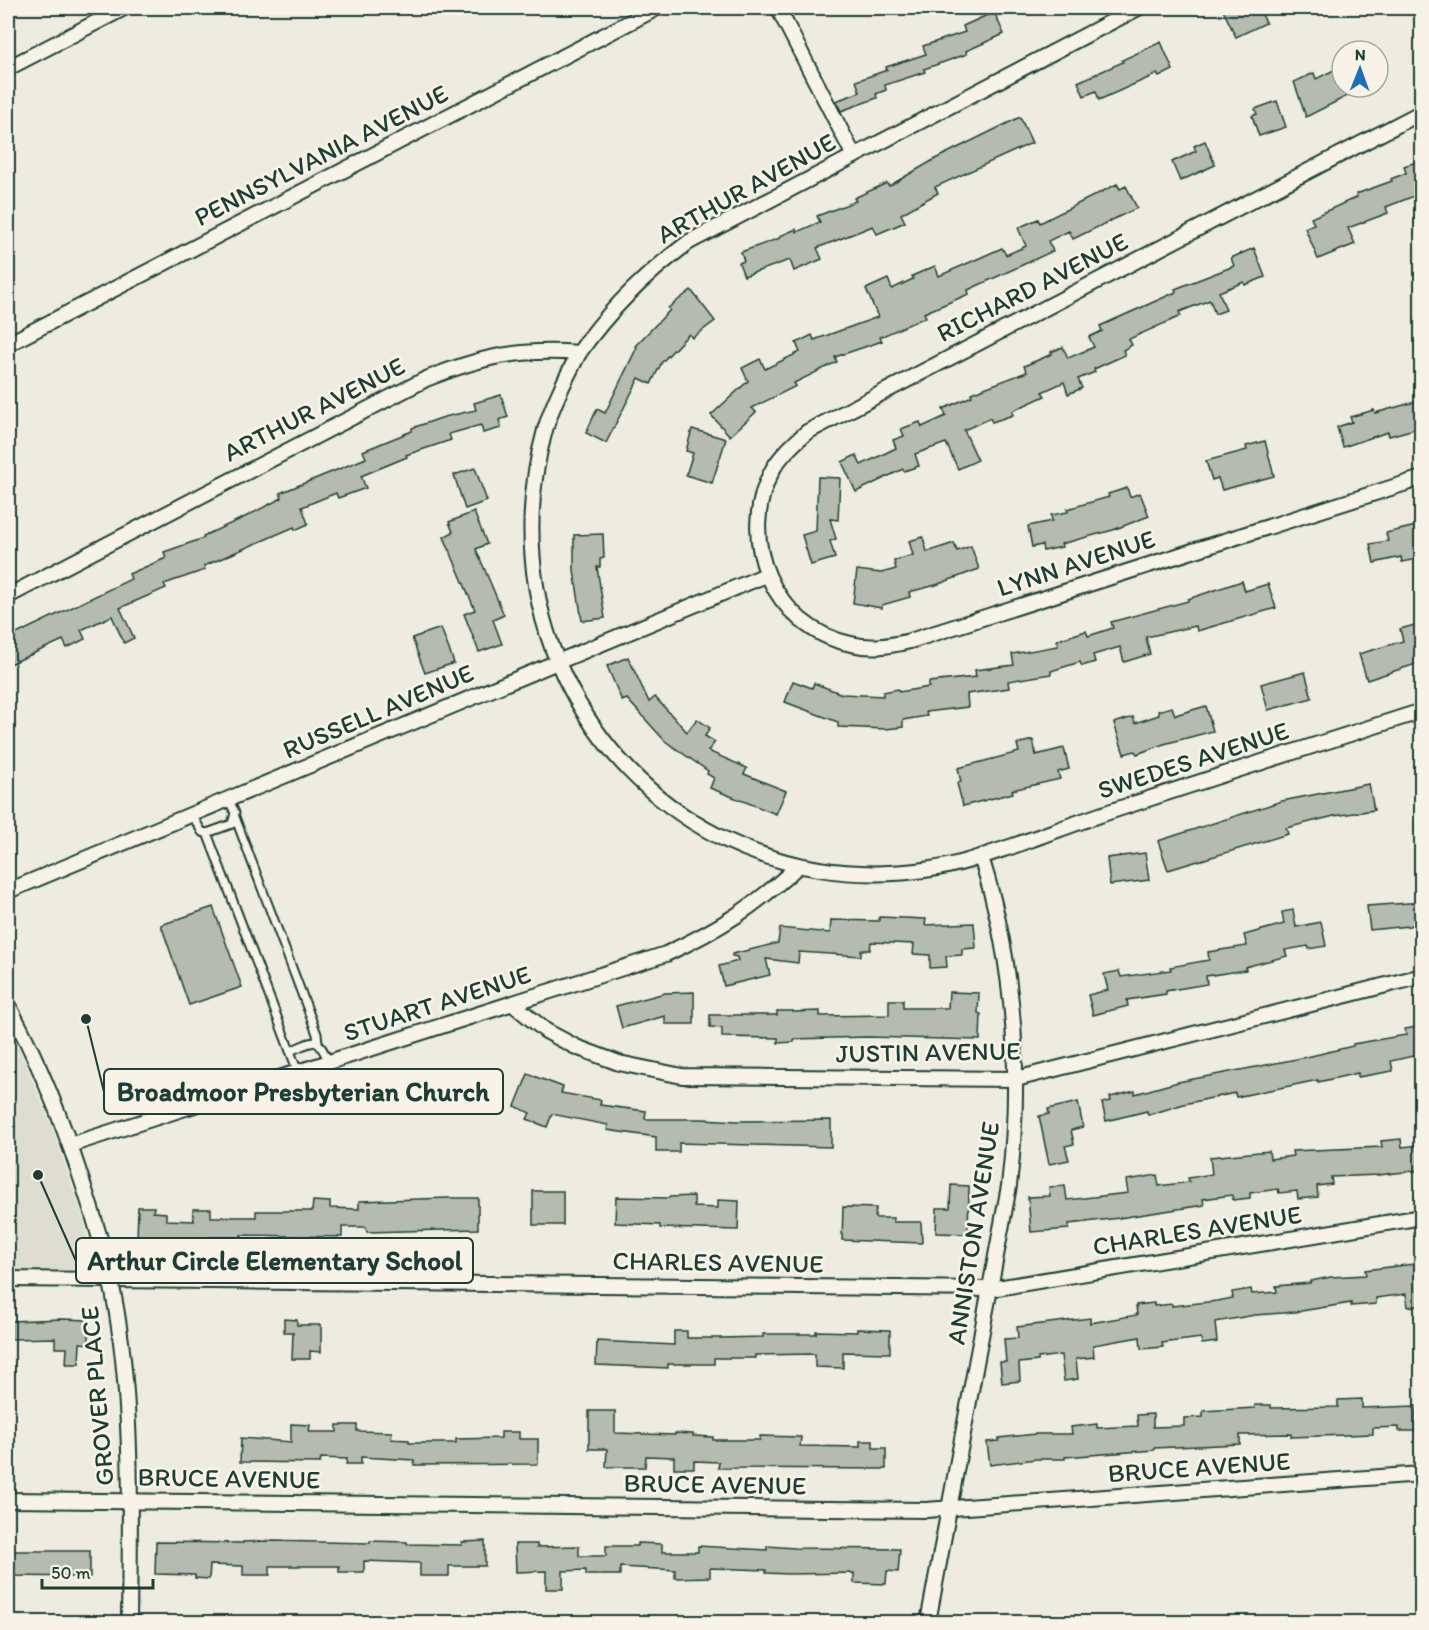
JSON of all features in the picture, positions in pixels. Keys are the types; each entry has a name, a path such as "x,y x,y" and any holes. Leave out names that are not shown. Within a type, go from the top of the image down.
{"street":[{"path":"8,68 124,8"},
{"name":"PENNSYLVANIA AVENUE","path":"8,345 657,8"},
{"path":"778,8 854,156"},
{"name":"ARTHUR AVENUE","path":"8,596 426,379 472,362 516,352 546,350 579,353 621,300 653,269 689,242 1138,8"},
{"name":"RICHARD AVENUE","path":"766,574 760,555 757,530 763,492 780,459 807,432 1422,112"},
{"path":"579,353 561,388 546,428 533,492 531,535 534,578 549,640 575,699 599,735 626,768 692,823 730,843 770,858 798,866 846,873 890,874 932,869 981,856"},
{"name":"LYNN AVENUE","path":"766,574 781,600 805,624 827,637 851,645 889,646 1422,478"},
{"name":"RUSSELL AVENUE","path":"8,891 766,574"},
{"name":"SWEDES AVENUE","path":"981,856 1121,808 1422,711"},
{"name":"ANNISTON AVENUE","path":"928,1623 1011,1176 1016,1123 1016,1079 1010,986 991,889 981,856"},
{"name":"STUART AVENUE","path":"70,1145 645,962 707,935 750,908 798,866"},
{"name":"JUSTIN AVENUE","path":"513,1004 546,1031 576,1047 619,1063 682,1076 1016,1079 1422,976"},
{"name":"GROVER PLACE","path":"8,1005 51,1094 100,1235 111,1281 122,1350 129,1429 129,1623"},
{"name":"CHARLES AVENUE","path":"8,1279 991,1289 1422,1218"},
{"name":"BRUCE AVENUE","path":"8,1500 949,1510 1422,1474"}],"lane":[{"path":"229,800 317,1034 318,1042 328,1062"},
{"path":"192,815 201,832 207,833 230,826 235,818"},
{"path":"207,833 298,1072"},
{"path":"290,1051 312,1042 318,1042"}],"shaded area":[{"path":"8,1027 54,1132 83,1218 92,1255 90,1263 84,1268 8,1270"}],"building":[{"path":"1222,8 1259,8 1266,23 1236,37"},
{"path":"994,12 1004,34 966,51 967,54 924,69 925,72 885,85 886,90 876,94 877,98 841,111 836,101 860,92 856,81 887,70 886,67 926,54 923,46 965,32 963,26"},
{"path":"1161,42 1173,70 1159,77 1157,74 1099,100 1096,91 1084,96 1078,82"},
{"path":"1330,72 1330,99 1341,99 1306,117 1294,82 1314,73 1316,79"},
{"path":"1277,101 1286,127 1259,136 1252,116 1257,114 1255,109"},
{"path":"1020,117 1032,143 935,187 938,193 901,214 905,222 877,234 873,226 817,248 822,259 794,271 790,260 744,276 739,263 744,261 741,252 780,238 796,229 797,232 820,222 817,216 856,201 854,198 887,183 889,186 937,158"},
{"path":"1205,141 1215,165 1180,181 1172,162 1196,151 1194,146"},
{"path":"1422,160 1422,193 1386,207 1388,213 1348,228 1355,244 1318,259 1305,228 1314,224 1311,218 1357,197 1356,194 1392,181 1391,179 1406,173 1404,166"},
{"path":"1117,184 1120,189 1126,186 1137,208 1073,239 1069,231 1048,241 1053,251 968,290 969,294 924,313 926,317 880,337 882,341 835,357 837,362 794,383 796,386 752,408 756,412 730,436 711,415 748,381 742,368 760,359 765,369 800,352 796,343 812,335 814,340 878,317 866,289 888,279 892,289 913,279 912,276 935,266 939,276 1002,248 1006,255 1026,246 1018,228 1038,219 1040,223"},
{"path":"1254,248 1265,277 1219,292 1226,310 1215,314 1210,300 1179,312 1181,316 1129,339 1132,345 1123,350 1125,355 1078,379 1082,388 1068,394 1064,382 1042,392 1045,396 1012,411 1013,415 992,422 990,418 964,430 978,460 958,469 946,443 915,454 919,466 904,471 903,469 856,492 842,462 856,455 861,465 896,448 893,440 904,436 901,429 920,422 922,427 946,416 943,409 972,396 971,393 1027,372 1024,366 1052,354 1051,352 1063,347 1068,358 1094,347 1089,337 1102,331 1100,326 1176,292 1175,289 1234,266 1231,258"},
{"path":"691,290 715,321 692,338 689,334 662,362 651,384 639,378 606,443 586,433 597,409 605,413 637,347 635,346 670,310 668,308"},
{"path":"501,395 508,417 499,420 501,428 483,433 481,425 449,434 451,440 406,455 407,457 361,476 366,488 338,498 336,493 302,507 308,524 295,530 294,527 204,566 205,570 164,584 166,588 120,608 134,638 124,643 112,616 81,630 85,639 67,648 63,640 8,665 8,638 131,579 129,574 166,558 164,552 204,538 203,536 282,498 280,493 366,458 363,451 412,431 412,428 444,417 476,410 474,403"},
{"path":"1422,400 1422,427 1389,436 1388,432 1343,447 1337,427 1352,422 1350,417 1374,410 1375,413"},
{"path":"692,429 726,439 712,483 686,475 693,453 686,451"},
{"path":"1265,441 1274,476 1222,490 1218,478 1212,480 1206,461 1247,450 1246,446"},
{"path":"475,468 487,501 465,509 454,475"},
{"path":"818,477 840,478 838,520 830,519 836,539 830,541 835,558 811,565 802,535 816,531"},
{"path":"1127,488 1130,497 1140,493 1149,516 1113,530 1061,544 1062,547 1043,551 1042,545 1032,547 1028,526 1052,521 1051,515 1068,512 1067,509 1109,497 1108,494"},
{"path":"474,512 487,544 476,549 504,615 493,620 502,644 479,652 464,614 475,610 444,537 453,532 449,522"},
{"path":"1416,526 1422,558 1402,562 1401,557 1374,563 1370,544 1388,541 1386,533"},
{"path":"603,534 604,558 600,559 600,567 597,567 605,618 582,621 574,570 574,535"},
{"path":"923,537 927,552 954,543 957,551 971,546 979,569 909,592 910,597 882,605 882,608 853,603 857,570 881,573 896,569 894,561 913,555 909,541"},
{"path":"1242,581 1245,591 1268,584 1276,608 1197,631 1196,626 1146,637 1150,654 1124,662 1120,647 1093,655 1095,662 1082,666 1080,662 1051,671 1051,674 1008,681 1009,688 967,694 968,707 926,712 927,716 903,720 903,727 886,729 838,727 838,722 785,702 793,681 812,688 814,683 842,694 883,696 883,692 898,689 899,692 929,687 929,682 976,677 975,670 1014,665 1012,654 1058,646 1057,640 1086,631 1088,636 1113,628 1111,622 1188,601 1188,599"},
{"path":"1422,623 1422,662 1367,680 1359,654 1403,641 1400,629"},
{"path":"441,628 454,663 425,673 412,638"},
{"path":"628,657 649,702 655,697 687,732 697,719 710,728 705,736 715,742 708,751 747,768 744,774 786,791 776,814 710,788 714,778 707,774 708,771 665,741 627,699 622,701 607,666"},
{"path":"1305,672 1312,698 1268,710 1261,684"},
{"path":"1206,706 1213,731 1137,754 1135,751 1124,754 1114,723 1133,717 1135,723 1159,715 1158,711 1172,707 1175,715"},
{"path":"1033,740 1036,755 1064,748 1069,769 1058,772 1060,779 1012,790 1013,793 963,806 957,783 961,782 958,768 1019,752 1017,744"},
{"path":"1369,784 1374,810 1334,816 1286,828 1288,834 1168,870 1158,841 1282,801"},
{"path":"1145,853 1149,880 1110,885 1107,858"},
{"path":"1422,902 1422,923 1370,930 1367,906"},
{"path":"213,907 242,987 189,1005 161,925"},
{"path":"1293,910 1296,927 1321,922 1326,946 1285,950 1287,956 1245,967 1246,970 1206,976 1207,984 1127,1000 1128,1006 1093,1015 1088,995 1108,990 1104,974 1119,971 1121,977 1171,970 1170,967 1209,960 1208,952 1247,946 1244,935 1284,924 1282,912"},
{"path":"879,917 926,919 925,925 974,923 976,948 962,949 962,955 946,956 947,967 930,968 930,955 913,954 914,944 871,942 870,950 861,950 861,956 799,952 798,963 766,959 770,975 724,986 719,966 738,961 737,957 732,954 778,943 780,928 830,933 831,920 879,921"},
{"path":"694,992 694,1024 665,1024 665,1016 622,1028 616,1006 665,993"},
{"path":"949,992 979,993 980,1040 868,1037 794,1039 794,1042 778,1043 778,1038 722,1037 722,1028 710,1027 710,1015 777,1015 777,1011 820,1011 820,1016 889,1015 889,1000 903,1000 903,1008 948,1008"},
{"path":"1422,1026 1422,1054 1391,1061 1393,1071 1358,1077 1358,1073 1236,1097 1235,1093 1184,1104 1148,1115 1147,1111 1106,1121 1102,1103 1111,1101 1110,1097 1135,1091 1135,1094 1178,1082 1307,1057 1353,1046 1353,1044 1406,1035 1405,1029"},
{"path":"528,1074 563,1087 561,1093 601,1100 600,1105 646,1111 645,1119 831,1120 831,1147 679,1143 679,1152 656,1152 656,1137 607,1130 608,1125 552,1114 547,1127 527,1119 530,1113 515,1106"},
{"path":"1078,1102 1083,1127 1071,1130 1074,1144 1065,1146 1069,1160 1049,1164 1039,1116 1049,1114 1048,1109"},
{"path":"1401,1139 1402,1147 1420,1145 1422,1170 1331,1177 1332,1184 1317,1186 1318,1197 1298,1199 1297,1191 1279,1193 1278,1189 1250,1193 1250,1198 1233,1200 1232,1195 1203,1199 1204,1205 1069,1224 1069,1229 1031,1232 1028,1197 1050,1196 1049,1187 1065,1186 1067,1200 1128,1193 1126,1180 1157,1175 1159,1186 1189,1182 1188,1178 1212,1174 1210,1157 1269,1151 1270,1159 1293,1156 1292,1151 1382,1147 1381,1141"},
{"path":"951,1185 969,1186 968,1234 936,1233 937,1208 950,1208"},
{"path":"533,1191 563,1191 563,1225 533,1225"},
{"path":"694,1196 694,1207 718,1208 718,1200 739,1201 738,1230 660,1228 660,1225 615,1223 616,1197"},
{"path":"478,1198 478,1229 367,1232 366,1227 342,1227 342,1237 241,1235 241,1237 210,1237 210,1245 137,1242 138,1207 154,1207 153,1212 166,1213 166,1220 194,1221 193,1209 211,1209 211,1217 256,1217 256,1211 312,1211 313,1201 330,1202 330,1208 359,1209 359,1201"},
{"path":"843,1207 876,1208 875,1218 893,1218 893,1222 921,1222 922,1243 842,1240"},
{"path":"1422,1263 1422,1305 1408,1307 1406,1294 1376,1298 1376,1304 1351,1306 1351,1303 1215,1322 1217,1342 1202,1344 1201,1338 1162,1343 1163,1347 1141,1349 1140,1337 1093,1345 1094,1357 1076,1359 1078,1379 1064,1381 1061,1355 1019,1363 1020,1381 1002,1383 1000,1362 1006,1362 1004,1339 1018,1338 1017,1327 1090,1318 1090,1323 1137,1315 1136,1305 1154,1303 1154,1306 1172,1304 1172,1306 1217,1301 1233,1298 1232,1292 1251,1289 1252,1294 1277,1292 1276,1286 1310,1283 1310,1281 1331,1277 1366,1275 1365,1270"},
{"path":"284,1319 297,1320 297,1325 321,1325 321,1352 310,1351 310,1359 292,1359 293,1332 284,1332"},
{"path":"89,1320 89,1344 80,1343 79,1364 66,1364 67,1348 55,1348 55,1338 11,1339 11,1321"},
{"path":"857,1329 890,1330 890,1353 843,1352 843,1368 815,1367 815,1354 714,1358 714,1364 668,1364 668,1368 596,1365 597,1341 674,1345 674,1331 687,1331 687,1338 720,1338 763,1337 763,1334 816,1334 816,1331 857,1332"},
{"path":"1362,1399 1362,1408 1416,1406 1416,1431 1399,1431 1399,1427 1373,1428 1373,1434 1291,1437 1291,1434 1240,1435 1240,1444 1154,1448 1154,1450 990,1465 987,1442 999,1441 999,1438 1035,1434 1072,1434 1071,1427 1097,1424 1097,1428 1138,1426 1137,1415 1153,1414 1153,1427 1184,1426 1184,1418 1203,1417 1203,1411 1255,1408 1255,1405 1271,1405 1271,1408 1338,1407 1338,1400"},
{"path":"589,1411 615,1411 615,1433 693,1434 693,1436 713,1437 713,1440 760,1440 760,1436 801,1437 800,1446 860,1447 860,1441 873,1441 873,1448 886,1448 886,1469 718,1468 719,1462 694,1461 694,1468 674,1468 674,1457 646,1456 645,1467 606,1467 607,1449 589,1449"},
{"path":"291,1424 310,1425 309,1432 337,1432 337,1425 357,1425 357,1431 392,1432 391,1439 409,1440 409,1443 456,1443 456,1439 501,1438 501,1432 519,1432 519,1439 538,1439 538,1464 414,1465 414,1460 361,1457 361,1464 346,1464 347,1459 321,1458 320,1463 240,1462 241,1438 291,1442"},
{"path":"370,1541 462,1545 462,1542 485,1541 485,1566 449,1566 449,1576 420,1576 420,1563 364,1561 364,1572 339,1572 339,1566 270,1566 270,1575 243,1575 243,1566 210,1565 209,1579 195,1578 195,1575 155,1574 156,1542 370,1543"},
{"path":"638,1543 662,1544 662,1552 698,1552 698,1546 767,1550 767,1546 900,1549 898,1572 887,1571 886,1584 854,1583 854,1573 789,1574 766,1573 766,1570 710,1568 710,1577 675,1578 675,1570 620,1567 620,1575 586,1575 586,1570 563,1571 563,1589 546,1589 546,1571 516,1572 515,1544 537,1544 537,1547 579,1546 579,1556 606,1556 606,1546 638,1546"},
{"path":"8,1551 90,1551 90,1577 8,1576"}],"place":[{"name":"Broadmoor Presbyterian Church","path":"86,1019"},
{"name":"Arthur Circle Elementary School","path":"38,1175"}]}
